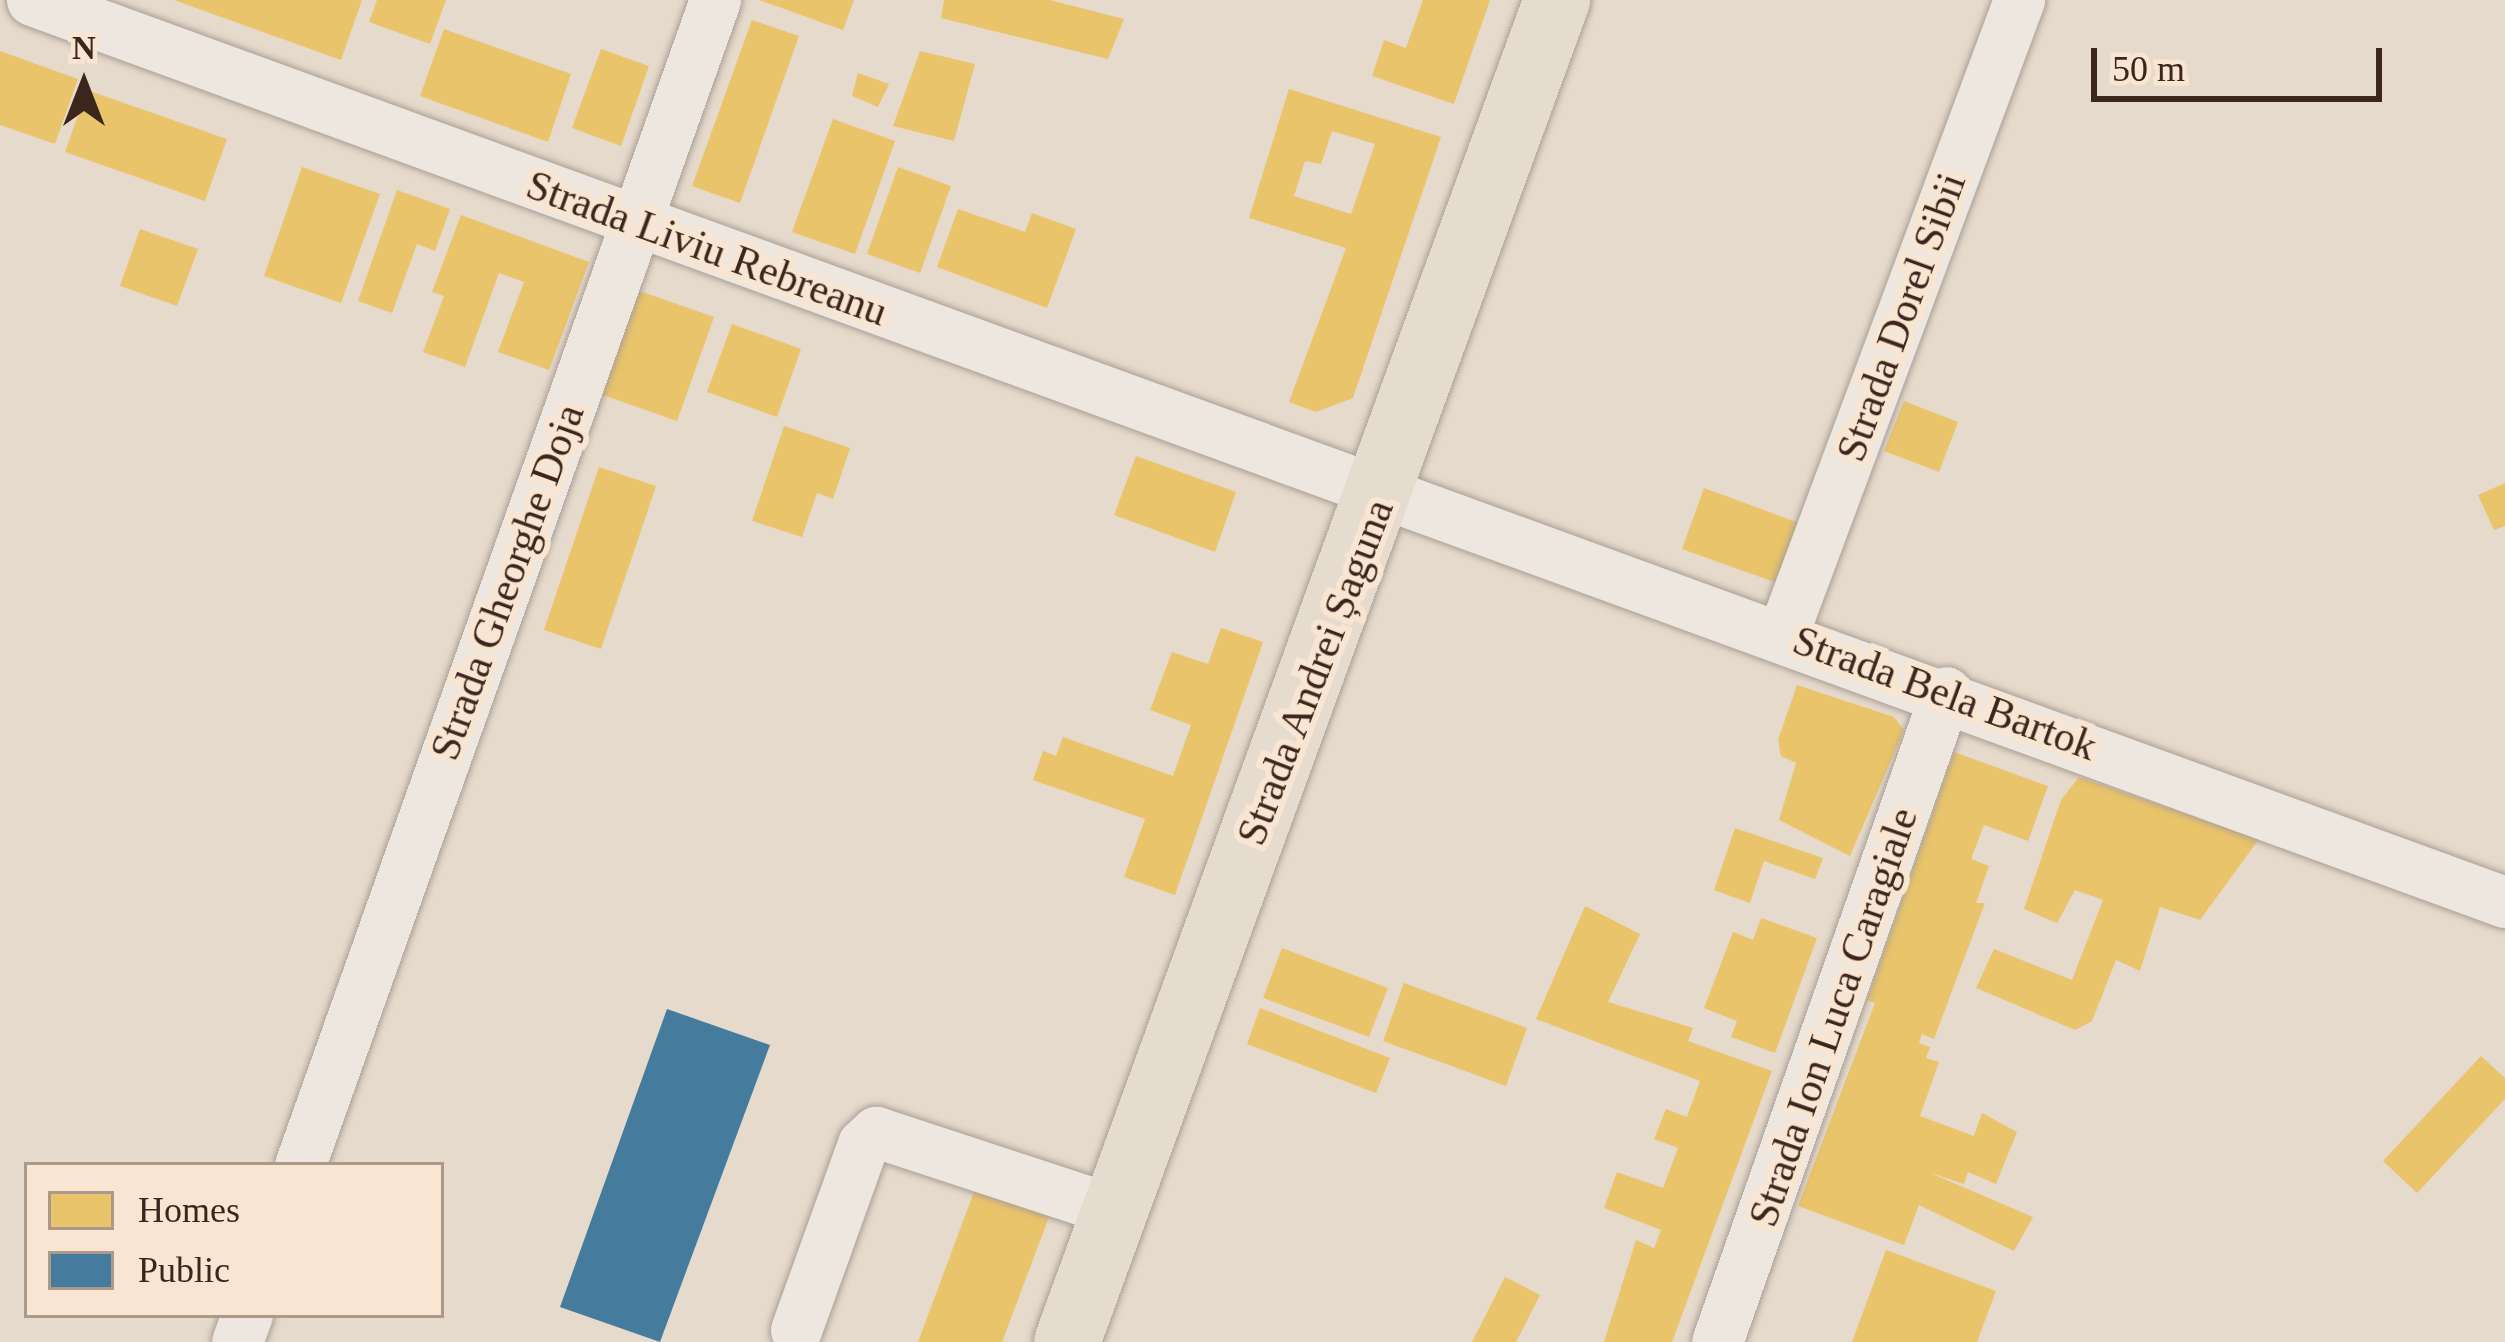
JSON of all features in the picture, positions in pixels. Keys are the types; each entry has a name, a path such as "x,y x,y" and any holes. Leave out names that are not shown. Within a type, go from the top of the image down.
{"main road":[{"name":"Strada Andrei Șaguna","path":"1066,1342 1383,490 1557,0"}],"street":[{"name":"Strada Liviu Rebreanu","path":"32,0 635,223 1383,490"},
{"name":"Strada Gheorghe Doja","path":"301,1162 715,0"},
{"name":"Strada Dorel Sibii","path":"1783,633 2019,0"},
{"name":"Strada Bela Bartok","path":"1383,490 1946,692 2505,902"},
{"name":"Strada Ion Luca Caragiale","path":"1717,1342 1946,692"},
{"path":"796,1330 863,1144 877,1132 1113,1210"}],"building: Homes":[{"path":"174,0 362,0 341,60"},
{"path":"377,0 446,0 430,44 369,22"},
{"path":"759,0 854,0 843,30"},
{"path":"944,0 1050,0 1124,19 1108,59 941,18"},
{"path":"1423,0 1490,0 1454,104 1372,76 1384,40 1406,48"},
{"path":"752,20 799,36 740,203 692,186"},
{"path":"444,29 571,74 548,142 420,96"},
{"path":"601,49 649,66 621,146 572,128"},
{"path":"0,51 78,79 55,144 0,125"},
{"path":"920,51 975,64 954,141 893,126"},
{"path":"858,73 889,84 878,107 852,96"},
{"path":"1289,89 1441,137 1353,398 1316,412 1289,402 1346,248 1249,218","holes":["1332,131 1375,144 1351,214 1294,196 1305,161 1321,164"]},
{"path":"87,90 227,139 205,201 65,152"},
{"path":"833,119 895,141 855,254 792,232"},
{"path":"302,167 380,194 341,303 264,276"},
{"path":"898,167 951,186 920,273 867,254"},
{"path":"397,190 450,209 435,251 417,244 392,313 358,301"},
{"path":"958,209 1025,232 1032,213 1076,229 1047,308 937,267"},
{"path":"461,215 589,262 549,370 498,352 524,282 499,273 465,367 423,352 444,296 432,292"},
{"path":"140,229 198,249 177,306 120,286"},
{"path":"637,290 714,317 677,421 600,394"},
{"path":"732,324 801,349 777,417 707,392"},
{"path":"1904,401 1958,422 1939,472 1884,451"},
{"path":"784,426 850,448 833,499 817,493 802,537 752,521"},
{"path":"1136,456 1236,492 1215,552 1114,515"},
{"path":"599,467 656,486 601,649 544,630"},
{"path":"2505,483 2505,526 2494,530 2478,495"},
{"path":"1704,488 1799,523 1777,583 1682,549"},
{"path":"1221,628 1263,642 1175,895 1124,877 1145,819 1033,780 1043,751 1056,756 1063,737 1173,776 1191,725 1150,710 1172,652 1208,664"},
{"path":"1797,685 1894,717 1904,730 1850,856 1779,820 1796,763 1781,756 1778,740"},
{"path":"1954,752 2048,786 2028,841 1984,825 1971,859 1989,866 1976,903 1985,903 1934,1039 1922,1034 1919,1043 1930,1047 1926,1058 1939,1062 1920,1116 1974,1136 1982,1113 2017,1132 1996,1184 1968,1172 1964,1184 1928,1172 2033,1217 2014,1251 1919,1205 1904,1245 1798,1206 1875,1003 1867,1000"},
{"path":"2079,777 2259,839 2200,920 2160,907 2140,971 2116,960 2092,1021 2075,1030 1976,988 1994,949 2072,980 2103,900 2075,890 2057,923 2024,909 2061,800"},
{"path":"1735,828 1823,858 1815,879 1764,861 1750,903 1714,890"},
{"path":"1585,906 1640,934 1608,1002 1693,1028 1688,1041 1772,1071 1672,1342 1604,1342 1636,1240 1654,1248 1661,1230 1604,1208 1617,1172 1663,1188 1678,1148 1654,1139 1666,1109 1687,1117 1700,1081 1536,1019"},
{"path":"1761,918 1817,938 1775,1053 1731,1037 1737,1021 1704,1008 1733,932 1753,940"},
{"path":"1282,948 1388,988 1369,1037 1263,998"},
{"path":"1404,983 1527,1028 1506,1086 1383,1041"},
{"path":"1260,1008 1390,1058 1376,1093 1247,1044"},
{"path":"2481,1056 2505,1078 2505,1099 2417,1193 2383,1161"},
{"path":"978,1181 1052,1209 1002,1342 918,1342"},
{"path":"1886,1250 1996,1291 1977,1342 1852,1342"},
{"path":"1505,1277 1540,1295 1516,1342 1472,1342"}],"building: Public":[{"path":"667,1009 770,1045 660,1342 560,1307"}]}
